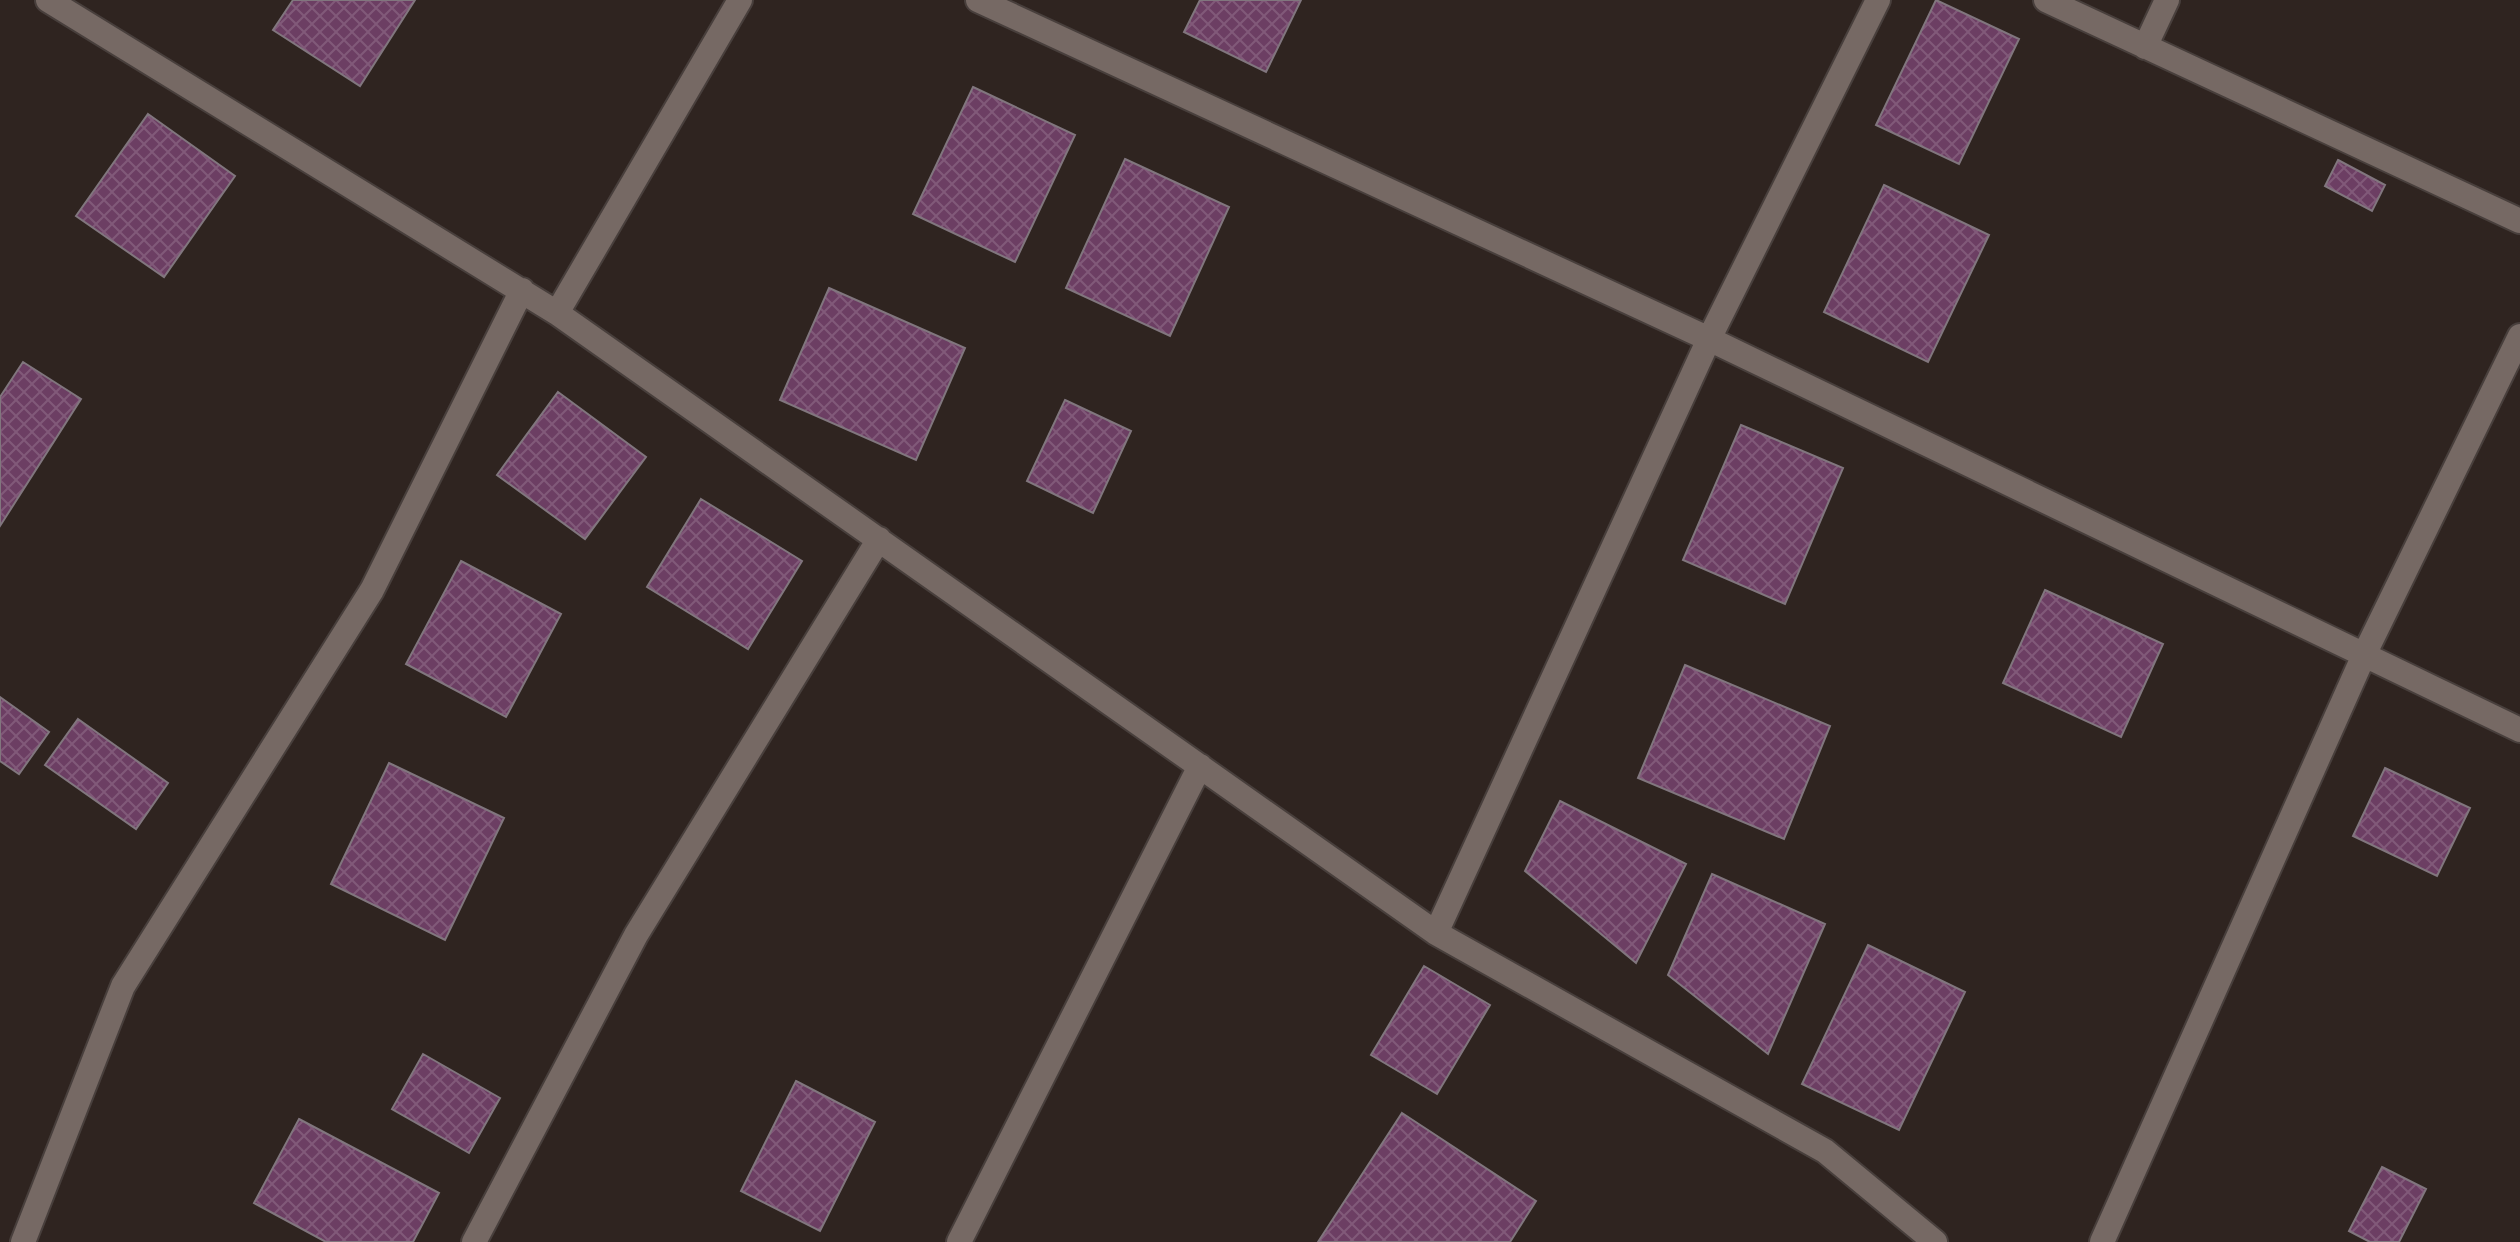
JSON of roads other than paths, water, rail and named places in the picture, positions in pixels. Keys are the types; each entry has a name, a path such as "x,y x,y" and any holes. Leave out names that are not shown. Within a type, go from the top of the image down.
{"street":[{"path":"48,0 557,313 1436,933 1825,1151 1935,1242"},
{"path":"557,313 740,0"},
{"path":"978,0 1709,339 2520,730"},
{"path":"1436,933 1709,339 1878,0"},
{"path":"2046,0 2520,221"},
{"path":"2145,47 2167,0"},
{"path":"23,1242 123,986 372,590 522,290"},
{"path":"2102,1242 2364,655 2520,336"},
{"path":"474,1242 636,935 879,539"},
{"path":"959,1242 1200,766"}]}
